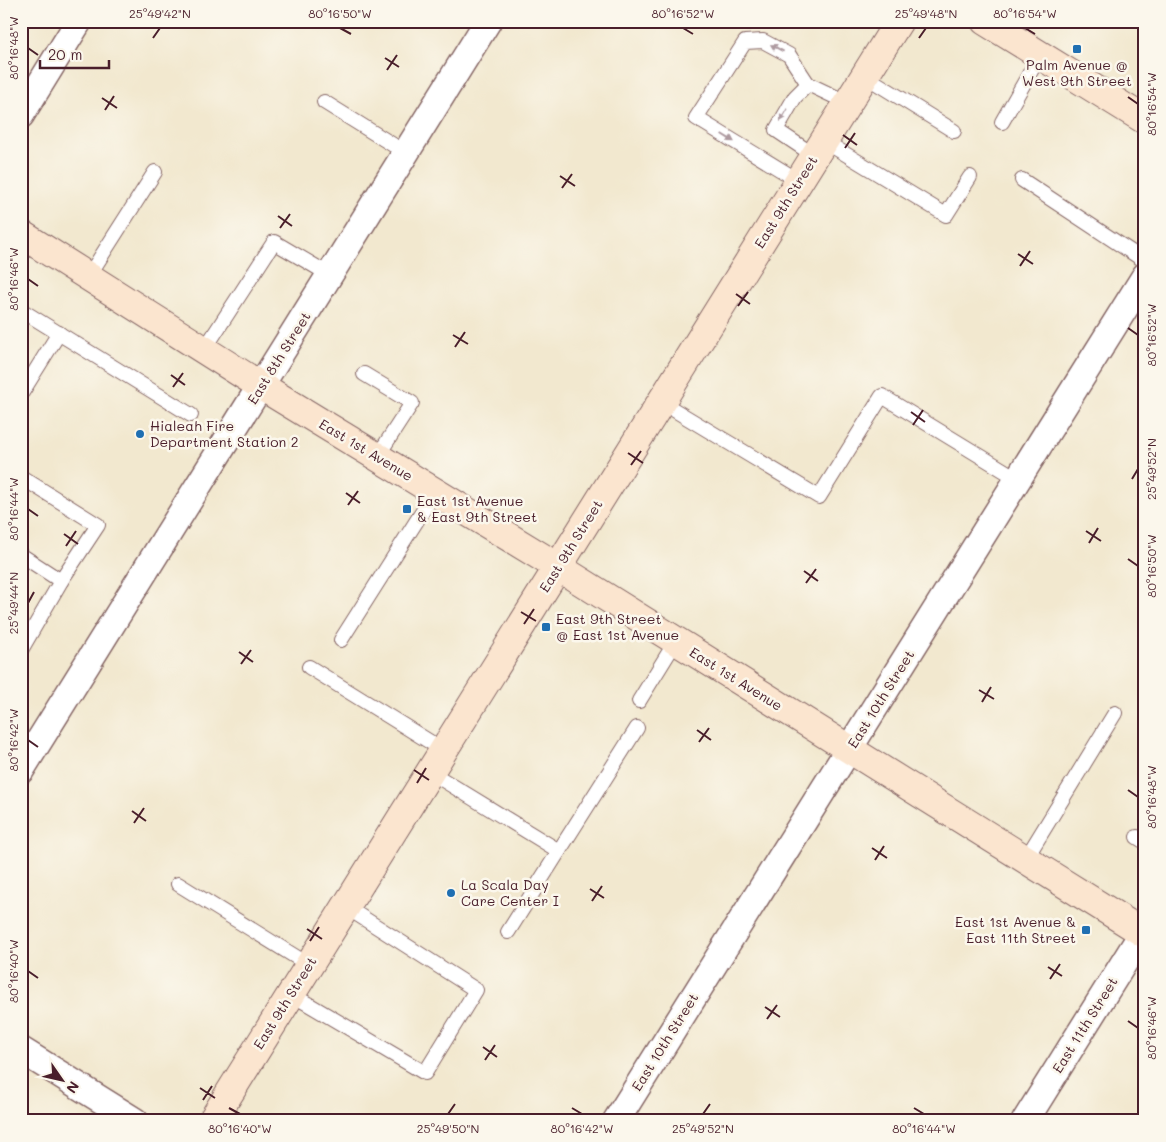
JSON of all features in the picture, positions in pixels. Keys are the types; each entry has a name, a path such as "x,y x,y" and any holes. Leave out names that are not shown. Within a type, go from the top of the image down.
{"main road":[{"name":"East 9th Street","path":"212,1121 899,21"},
{"path":"985,21 1145,120"},
{"name":"East 1st Avenue","path":"21,234 261,386 558,567 1025,860 1144,932"}],"street":[{"path":"21,115 79,21"},
{"name":"East 8th Street","path":"21,770 488,21"},
{"name":"East 10th Street","path":"616,1121 1145,276"},
{"name":"East 11th Street","path":"1024,1121 1144,932"},
{"path":"21,1050 135,1121"}],"lane":[{"path":"799,181 696,118 745,42 763,41 789,55 808,84 848,103"},
{"path":"1002,122 1040,55"},
{"path":"865,76 954,131"},
{"path":"808,84 795,97 776,130 819,149 946,215 970,177"},
{"path":"324,102 406,153"},
{"path":"88,276 155,172"},
{"path":"1022,180 1145,261"},
{"path":"204,350 274,242 330,275"},
{"path":"21,310 191,415"},
{"path":"21,394 59,333"},
{"path":"364,374 412,403 377,457"},
{"path":"661,402 819,497 882,396 1018,479"},
{"path":"21,477 98,526 61,580 21,650"},
{"path":"341,640 435,492"},
{"path":"21,555 61,580"},
{"path":"640,702 676,641"},
{"path":"309,668 559,851"},
{"path":"1025,860 1115,713"},
{"path":"508,932 637,728"},
{"path":"178,884 309,965"},
{"path":"291,994 425,1073 476,990 346,907"}],"place":[{"name":"Palm Avenue @ West 9th Street","path":"1077,49"},
{"name":"Hialeah Fire Department Station 2","path":"140,434"},
{"name":"East 1st Avenue & East 9th Street","path":"407,509"},
{"name":"East 9th Street @ East 1st Avenue","path":"546,627"},
{"name":"La Scala Day Care Center I","path":"451,893"},
{"name":"East 1st Avenue & East 11th Street","path":"1086,930"}]}
